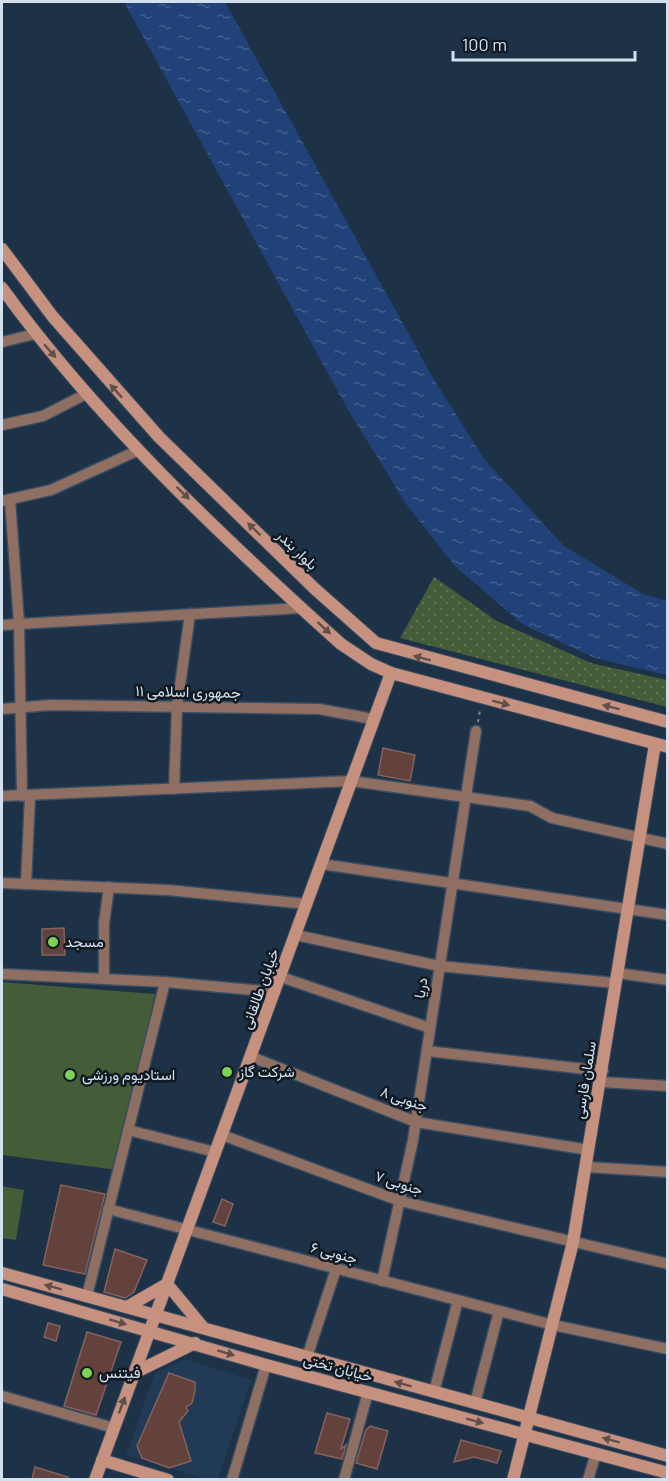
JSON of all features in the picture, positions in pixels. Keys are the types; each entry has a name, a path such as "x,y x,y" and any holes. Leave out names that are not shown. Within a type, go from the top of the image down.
{"main road":[{"name":"بلوار بندر","path":"2,249 60,326 159,437 315,589 376,644 668,722"},
{"path":"2,288 35,334 86,394 139,450 341,644 371,664 391,673 661,746"},
{"name":"خیابان طالقانی","path":"150,1331 391,673"},
{"name":"سلمان فارسی","path":"513,1479 531,1418 573,1242 639,839 661,746"},
{"name":"خیابان تختی","path":"2,1273 127,1308 202,1326 668,1456"},
{"path":"127,1308 166,1284 202,1326"},
{"name":"خیابان تختی","path":"2,1289 266,1365 668,1473"},
{"path":"95,1479 150,1331"},
{"path":"134,1373 195,1343"},
{"path":"102,1460 168,1479"}],"street":[{"path":"2,342 35,334"},
{"path":"2,425 43,416 86,394"},
{"path":"26,884 26,796 19,623 6,500 51,490 139,450"},
{"path":"2,625 301,608"},
{"path":"174,789 177,707 190,614"},
{"name":"جمهوری اسلامی ۱۱","path":"2,709 51,705 319,709 374,719"},
{"name":"دریا","path":"382,1281 416,1122 476,731"},
{"path":"2,796 351,781 530,806 552,818 668,844"},
{"path":"321,864 627,907 668,915"},
{"path":"2,883 168,890 307,904"},
{"path":"104,979 104,923 109,888"},
{"path":"296,935 439,966 668,980"},
{"path":"2,974 165,982 275,992"},
{"path":"280,977 430,1028"},
{"path":"87,1296 165,982"},
{"path":"427,1051 668,1086"},
{"name":"۸ جنوبی","path":"252,1057 416,1122 589,1150"},
{"path":"128,1130 215,1152"},
{"name":"۷ جنوبی","path":"222,1135 400,1201 668,1264"},
{"path":"587,1167 668,1172"},
{"name":"۶ جنوبی","path":"108,1209 553,1325 668,1349"},
{"path":"307,1357 336,1269"},
{"path":"434,1392 458,1300"},
{"path":"474,1403 499,1311"},
{"path":"232,1479 266,1365"},
{"path":"344,1479 368,1392"},
{"path":"2,1396 114,1428"},
{"path":"588,1479 596,1453"}],"path":[{"path":"476,731 483,698"}],"shaded area":[{"path":"185,1359 251,1380 218,1479 205,1479 126,1455 155,1373"}],"green space":[{"path":"434,577 497,621 591,663 667,680 667,707 400,638"},
{"name":"استادیوم ورزشی","path":"2,982 155,994 118,1170 2,1155"},
{"path":"2,1186 24,1190 16,1240 2,1238"}],"water":[{"path":"124,2 225,2 433,378 484,459 564,546 643,594 667,601 667,675 595,658 522,624 455,566 406,504 347,408"}],"building":[{"path":"383,748 415,755 410,781 378,775"},
{"name":"مسجد","path":"64,928 65,955 42,955 42,929"},
{"path":"61,1185 105,1194 85,1274 43,1265"},
{"path":"222,1199 233,1204 225,1226 213,1222"},
{"path":"115,1249 147,1260 134,1292 125,1298 104,1292"},
{"path":"48,1323 60,1326 56,1341 44,1337"},
{"name":"فیتنس","path":"87,1332 121,1342 96,1415 64,1406"},
{"path":"169,1373 195,1382 195,1391 192,1403 186,1407 188,1411 179,1422 191,1461 169,1468 142,1458 137,1446"},
{"path":"327,1413 350,1419 341,1449 346,1445 342,1459 315,1453"},
{"path":"370,1426 388,1431 377,1469 356,1463 366,1430"},
{"path":"461,1440 501,1451 497,1463 474,1457 454,1462"},
{"path":"35,1467 68,1477 68,1479 32,1479"}],"place":[{"name":"مسجد","path":"53,942"},
{"name":"شرکت گاز","path":"227,1072"},
{"name":"استادیوم ورزشی","path":"70,1075"},
{"name":"فیتنس","path":"87,1373"}]}
